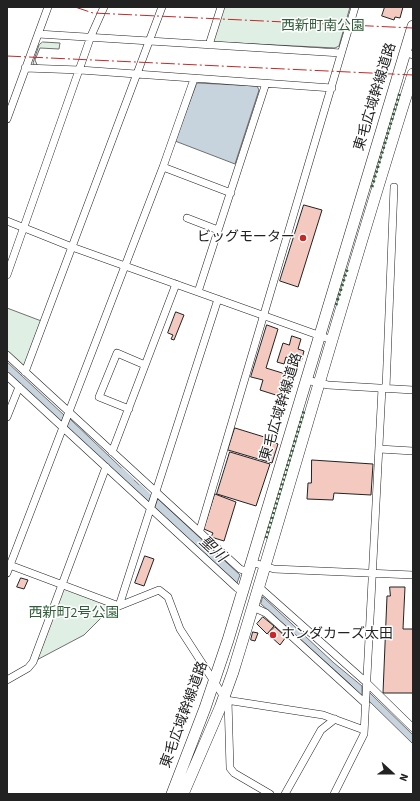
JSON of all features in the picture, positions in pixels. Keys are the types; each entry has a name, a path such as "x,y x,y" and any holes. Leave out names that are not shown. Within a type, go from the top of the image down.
{"highway":[{"name":"東毛広域幹線道路","path":"172,794 215,682 319,336 409,53 413,26"},
{"name":"東毛広域幹線道路","path":"182,794 226,699 320,384 365,225 413,74"}],"street":[{"path":"7,119 48,7"},
{"path":"7,275 25,228 91,36 104,7"},
{"path":"25,372 162,7"},
{"path":"209,45 221,7"},
{"path":"200,530 355,7"},
{"path":"38,34 91,36 150,42 341,53"},
{"path":"25,68 80,70 332,88"},
{"path":"7,573 9,564 67,413 126,266 194,79"},
{"path":"198,292 266,83"},
{"path":"163,167 230,194"},
{"path":"334,794 364,734 394,186"},
{"path":"187,218 218,230"},
{"path":"7,221 72,247 332,340"},
{"path":"112,452 176,284"},
{"path":"119,606 218,299"},
{"path":"129,409 99,397 117,354 145,365"},
{"path":"7,355 67,413 200,530 240,569 249,571 265,567 274,569 413,575"},
{"path":"7,376 106,467 151,506 237,588 243,590"},
{"path":"306,380 320,384 413,390"},
{"path":"7,417 19,387"},
{"path":"379,449 413,451"},
{"path":"7,680 28,668 33,662 106,467"},
{"path":"9,564 119,606 159,590 164,593 168,597 180,629 226,699 230,768 234,773 270,794"},
{"path":"258,588 413,728"},
{"path":"254,603 366,702"},
{"path":"226,699 323,715 364,730"},
{"path":"286,794 321,730 335,719"}],"green space":[{"name":"西新町南公園","path":"224,7 350,7 339,46 335,48 214,42 212,39"},
{"path":"43,42 60,43 59,49 40,48 35,60 38,67 35,67 33,63 39,45"},
{"path":"7,308 44,322 26,370 7,352"},
{"name":"西新町2号公園","path":"61,584 112,603 100,619 84,635 33,662"}],"water":[{"path":"198,83 257,86 259,90 235,164 175,141"},
{"path":"7,362 64,415 61,423 7,373"},
{"path":"70,419 151,496 148,503 67,427"},
{"path":"158,499 240,575 237,583 155,508"},
{"path":"263,597 334,663 362,686 362,697 350,684 261,604"},
{"path":"370,693 413,735 413,744 369,701"}],"building":[{"path":"385,7 403,7 400,18 395,17 394,20 382,16"},
{"name":"ビッグモーター","path":"304,205 322,210 298,287 280,281"},
{"path":"176,312 184,315 174,340 171,339 173,335 168,333"},
{"path":"267,325 278,329 266,368 292,376 288,389 282,386 279,396 260,390 263,380 251,377"},
{"path":"292,336 301,339 298,349 304,351 301,362 286,357 284,364 277,362 283,343 289,345"},
{"path":"235,428 274,440 273,442 278,444 272,463 228,450"},
{"path":"230,452 270,464 256,506 217,494"},
{"path":"312,460 373,464 371,495 334,493 333,500 307,499 308,483 311,483"},
{"path":"215,494 236,502 224,541 211,537 213,533 204,529"},
{"path":"145,556 154,559 144,586 135,583"},
{"path":"21,578 28,580 24,589 17,587"},
{"path":"390,587 405,587 403,629 413,629 413,693 383,693 387,596 390,596"},
{"path":"263,617 274,626 267,634 257,624"},
{"path":"275,627 286,637 280,645 268,634"},
{"path":"253,632 258,633 255,641 251,640"}],"waterway":[{"name":"聖川","path":"122,469 133,479"},
{"name":"聖川","path":"140,485 151,496"}],"hedge":[{"path":"372,187 400,92"},
{"path":"336,305 348,267"},
{"path":"266,538 304,411"}],"power":[{"path":"75,7 93,13 413,28"},
{"path":"7,56 413,75"}],"place":[{"name":"ビッグモーター","path":"303,238"},
{"name":"ホンダカーズ太田","path":"273,635"}]}
